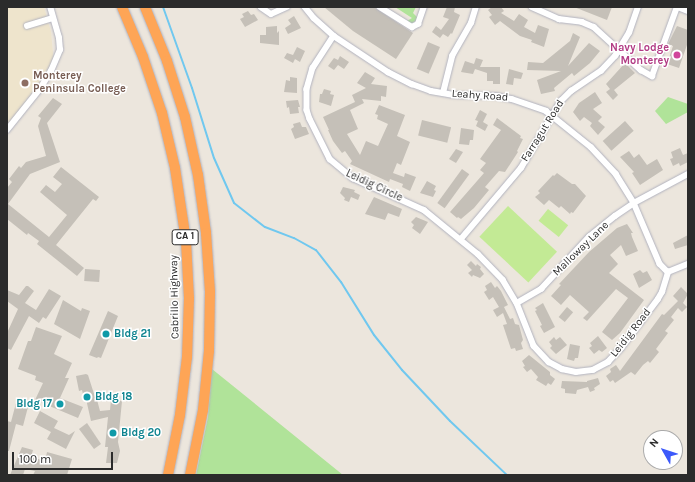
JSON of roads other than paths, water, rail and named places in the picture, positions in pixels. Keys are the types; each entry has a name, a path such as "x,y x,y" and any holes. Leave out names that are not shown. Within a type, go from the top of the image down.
{"highway":[{"name":"Cabrillo Highway","path":"122,7 143,57 162,113 175,168 184,226 188,284 188,342 182,401 168,475"},
{"name":"CA 1","path":"145,7 167,61 185,117 201,188 207,240 210,306 209,351 203,410 190,475"}],"street":[{"path":"7,130 40,89 56,59 60,43 50,7"},
{"path":"261,7 271,14 287,7"},
{"name":"Leahy Road","path":"305,7 318,22 334,36 399,78 431,91 512,98 538,107 551,116 600,155 616,174 634,203 660,264 668,272"},
{"path":"380,7 412,27 418,24 424,7"},
{"path":"443,93 452,56 471,23 476,7"},
{"path":"532,7 559,19 588,24 601,32 641,70 652,76 678,7 688,11"},
{"name":"Farragut Road","path":"461,239 521,168 551,116 565,97 601,71 619,49 629,33 638,7"},
{"path":"27,26 53,18"},
{"name":"Leidig Circle","path":"334,36 313,68 307,89 307,110 325,151 335,164 346,174 416,205 434,217 461,239 498,274 517,303"},
{"name":"Malloway Lane","path":"517,303 541,289 589,237 634,203 688,174"},
{"path":"668,272 688,264"},
{"name":"Leidig Road","path":"517,303 534,346 543,357 562,369 585,372 600,367 614,357 658,299 662,292 668,272"}],"waterway":[{"path":"163,7 192,88 214,158 234,203 265,227 294,238 316,250 341,282 374,335 402,370 450,421 507,475"}],"place":[{"name":"Navy Lodge Monterey","path":"677,55"},
{"name":"Monterey Peninsula College","path":"25,83"},
{"name":"Bldg 21","path":"106,334"},
{"name":"Bldg 18","path":"87,397"},
{"name":"Bldg 17","path":"60,404"},
{"name":"Bldg 20","path":"113,433"}]}
